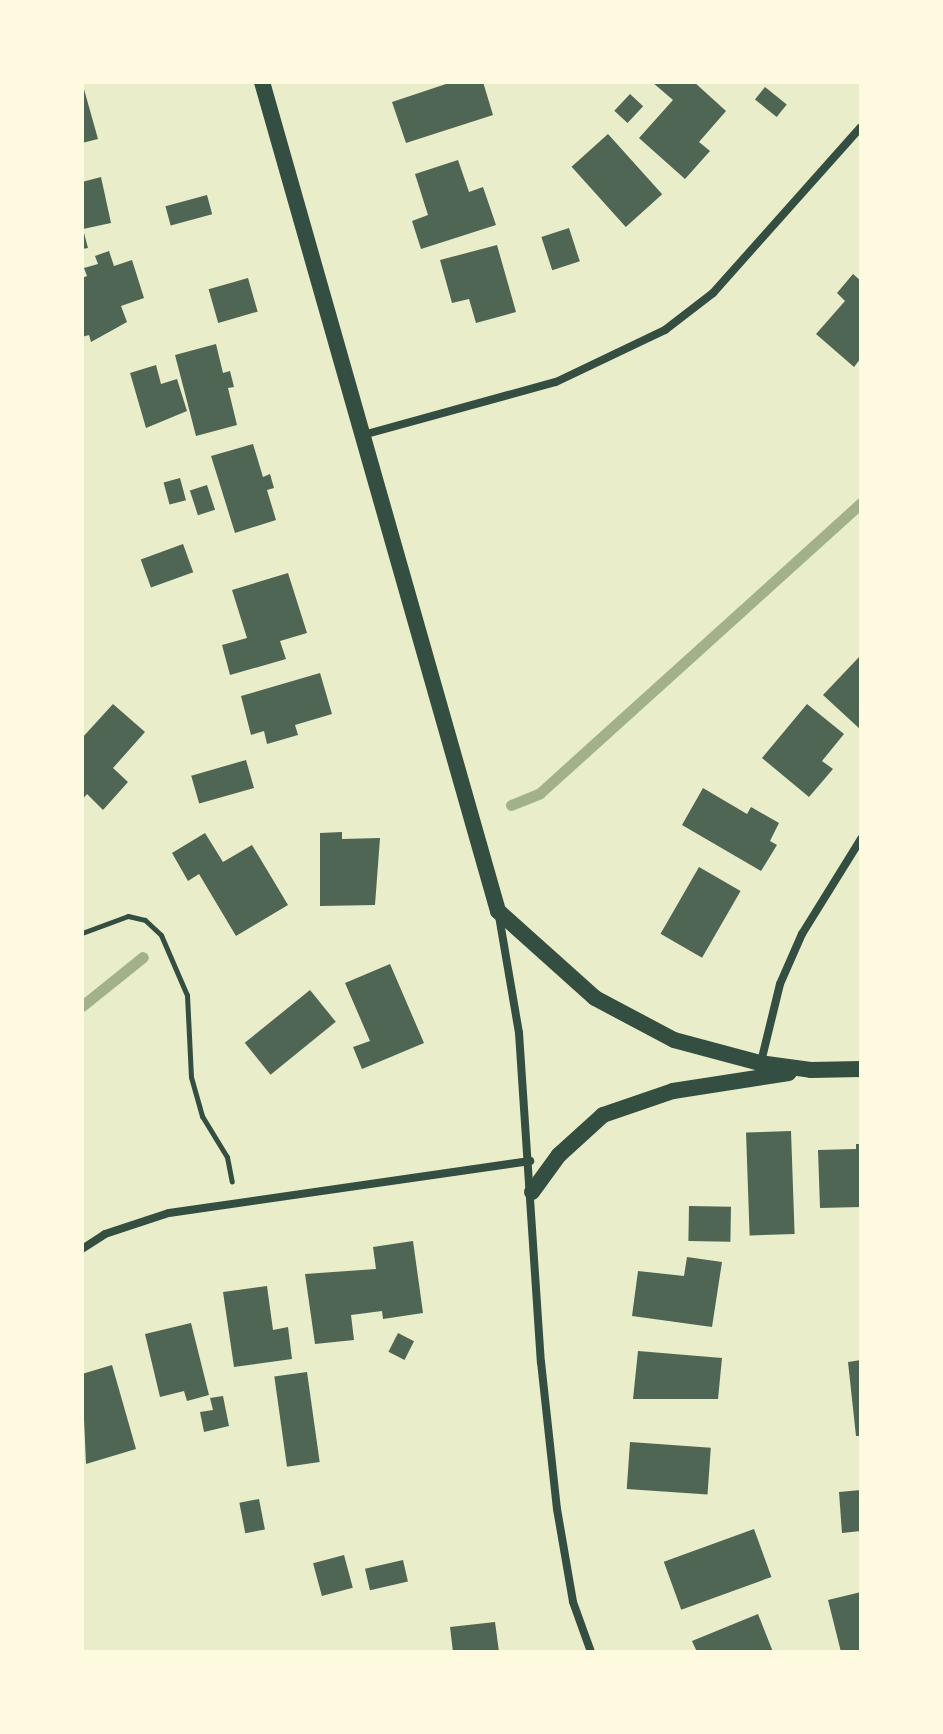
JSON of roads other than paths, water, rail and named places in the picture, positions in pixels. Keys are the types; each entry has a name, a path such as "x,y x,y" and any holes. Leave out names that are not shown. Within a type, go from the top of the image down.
{"main road":[{"path":"262,82 498,911 595,998 674,1040 760,1063 811,1070"},
{"path":"532,1192 559,1155 603,1115 673,1091 811,1070 861,1069"}],"street":[{"path":"363,435 556,382 665,330 713,293 861,127"},
{"path":"760,1063 791,959 833,878 861,839"},
{"path":"498,911 519,1033 530,1161 541,1362 557,1509 573,1602 591,1652"},
{"path":"82,1249 105,1234 169,1213 237,1206 530,1161"}],"waterway":[{"path":"511,805 540,793 861,503"},
{"path":"82,1006 143,957"}]}
